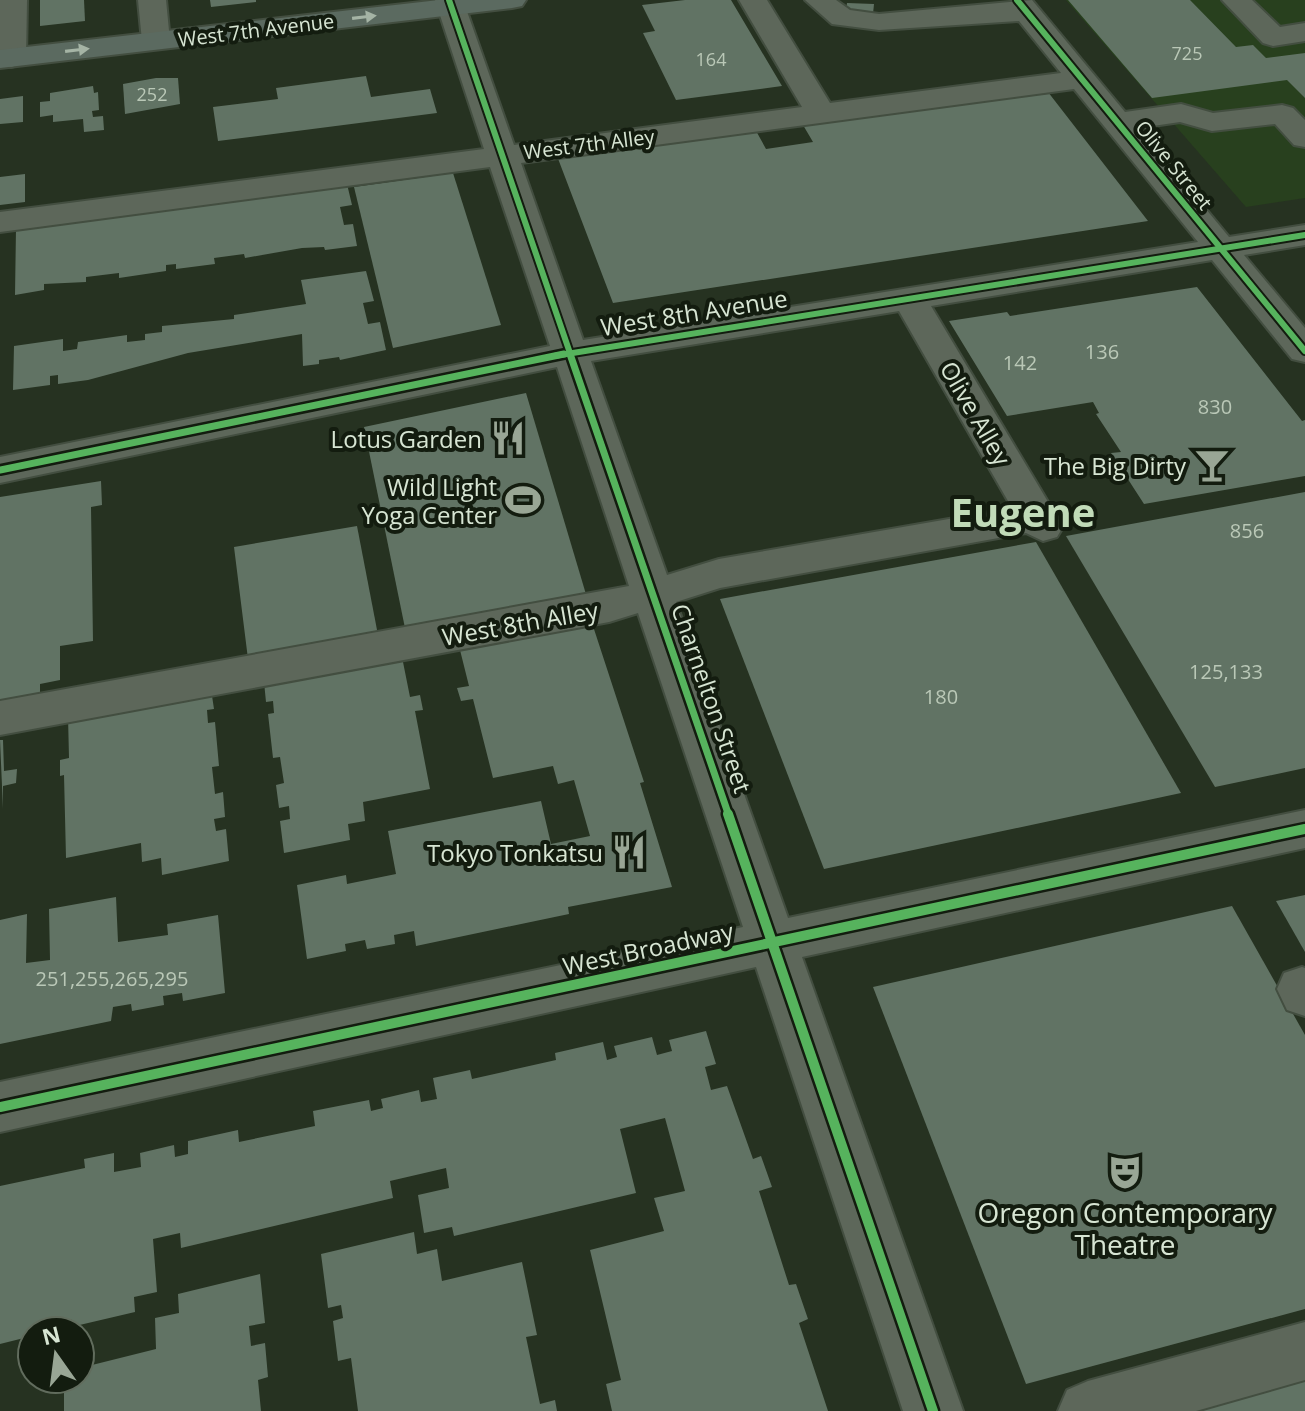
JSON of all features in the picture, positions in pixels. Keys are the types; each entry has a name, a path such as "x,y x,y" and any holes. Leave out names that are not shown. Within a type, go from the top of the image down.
{"main road":[{"name":"West 7th Avenue","path":"6,59 451,4 512,0"}],"street":[{"path":"6,59 13,0"},
{"path":"152,0 156,41"},
{"path":"753,0 821,114"},
{"path":"819,0 842,18 879,22 946,19 1022,6"},
{"path":"859,0 918,6 946,19"},
{"path":"1236,0 1273,37 1305,32"},
{"name":"Charnelton Street","path":"451,4 775,942 933,1411"},
{"name":"Olive Street","path":"1022,6 1305,351"},
{"name":"West 7th Alley","path":"0,222 1083,79"},
{"path":"1118,122 1181,113 1212,122 1282,114 1305,138"},
{"name":"West 8th Avenue","path":"0,470 570,353 1305,235"},
{"name":"Olive Alley","path":"909,298 1040,522"},
{"name":"West 8th Alley","path":"0,718 609,607 719,574 1040,522"},
{"name":"West Broadway","path":"0,1107 1305,829"},
{"path":"1088,1411 1305,1351"}],"shaded area":[{"path":"1066,0 1305,0 1305,198 1246,207"}],"building":[{"path":"40,0 84,0 85,21 40,26"},
{"path":"210,0 256,0 256,2 211,7"},
{"path":"685,0 731,0 782,86 676,100 643,33 655,31 642,5"},
{"path":"1068,0 1190,0 1236,47 1253,45 1266,58 1305,53 1305,98 1287,80 1152,98"},
{"path":"847,3 874,4 873,14 846,10"},
{"path":"366,76 371,97 430,89 437,113 218,141 213,107 278,99 276,88"},
{"path":"178,78 180,104 125,114 123,84"},
{"path":"93,86 94,93 98,92 99,110 92,111 93,117 103,116 104,130 84,132 83,119 53,122 53,115 40,117 40,102 50,101 50,93"},
{"path":"1048,92 1148,221 613,303 557,156 755,129 766,149 813,142 803,125"},
{"path":"23,96 23,122 0,124 0,99"},
{"path":"453,173 501,325 393,348 354,187"},
{"path":"25,174 25,202 0,205 0,177"},
{"path":"347,184 352,205 340,207 344,225 353,224 357,246 325,250 324,247 302,248 245,258 244,254 214,258 215,264 176,269 176,264 166,265 166,271 119,278 119,273 86,277 86,282 44,284 44,290 15,295 16,228"},
{"path":"366,271 374,301 363,303 368,324 380,322 386,350 340,360 339,357 319,360 319,364 303,366 302,334 188,353 88,380 58,384 58,375 50,376 50,385 13,390 14,346 63,339 63,351 77,349 78,342 127,335 127,342 145,340 145,334 162,332 162,326 234,319 234,315 306,304 301,280"},
{"path":"1197,287 1302,421 1305,420 1305,476 1144,504 1111,453 1121,452 1096,414 1099,413 1093,402 1007,416 949,321 1007,312 1010,316"},
{"path":"526,393 588,601 406,633 364,427"},
{"path":"101,481 102,505 91,507 93,641 60,646 60,680 40,684 40,695 0,702 0,497"},
{"path":"1305,492 1305,768 1215,787 1066,536"},
{"path":"357,526 378,635 248,659 234,547"},
{"path":"1036,542 1181,793 824,869 720,599"},
{"path":"592,623 644,782 640,783 672,887 568,907 569,914 416,946 414,931 394,935 395,944 367,949 365,940 345,944 346,951 307,959 297,885 346,875 347,884 396,874 388,831 541,801 551,844 590,836 574,780 558,784 553,766 493,778 473,699 461,701 457,688 469,686 459,646"},
{"path":"402,657 410,697 420,695 423,710 415,711 430,789 363,802 365,821 348,824 350,840 284,853 280,821 290,819 289,806 279,808 276,785 284,783 280,757 273,758 268,714 274,713 273,701 266,702 264,682"},
{"path":"211,689 214,709 207,710 208,723 215,722 219,766 212,767 215,794 223,792 225,817 214,819 216,831 226,829 229,861 162,875 161,858 142,862 141,843 66,858 64,775 60,776 60,760 69,758 68,716"},
{"path":"0,740 3,740 4,771 17,769 16,783 3,786 3,809"},
{"path":"1305,895 1305,952 1276,901"},
{"path":"116,897 118,942 168,935 167,924 218,915 225,993 183,1001 182,993 163,996 164,1005 132,1011 131,1004 113,1007 111,1021 0,1044 0,920 27,914 26,963 50,960 49,909"},
{"name":"Oregon Contemporary Theatre","path":"1232,906 1305,1035 1305,1309 1026,1384 873,987"},
{"path":"706,1031 716,1064 705,1067 711,1090 727,1086 753,1159 761,1156 772,1187 759,1191 789,1285 796,1284 808,1319 799,1323 828,1411 612,1411 606,1384 621,1380 590,1250 664,1231 654,1198 685,1191 665,1118 620,1129 636,1193 454,1236 452,1227 424,1233 418,1195 449,1188 446,1168 390,1181 393,1198 181,1248 180,1233 153,1239 157,1292 134,1297 135,1312 96,1321 96,1315 16,1315 16,1340 0,1344 0,1186 85,1168 84,1159 114,1153 114,1172 141,1167 140,1153 174,1145 175,1157 188,1154 188,1141 238,1130 239,1142 315,1126 313,1111 369,1100 371,1111 383,1108 381,1099 419,1090 421,1102 437,1099 433,1078 470,1070 472,1079 556,1060 555,1053 603,1042 607,1060 617,1057 614,1046 652,1037 657,1055 672,1051 669,1040"},
{"path":"414,1232 417,1254 437,1249 442,1281 522,1262 537,1335 526,1337 540,1404 555,1400 557,1411 358,1411 351,1358 338,1361 333,1321 343,1318 341,1305 328,1308 321,1254"},
{"path":"260,1274 265,1323 249,1326 251,1346 265,1343 268,1377 258,1380 261,1411 64,1411 64,1395 96,1395 96,1364 156,1349 155,1318 179,1313 178,1294"},
{"path":"1305,1362 1305,1411 1129,1411"}],"cycle path":[{"path":"449,0 933,1411"},
{"path":"1017,0 1305,351"},
{"path":"0,470 570,353 1305,235"},
{"path":"0,1107 1305,829"}],"place":[{"name":"Lotus Garden","path":"508,438"},
{"name":"The Big Dirty","path":"1212,465"},
{"name":"Wild Light Yoga Center","path":"523,500"},
{"name":"Tokyo Tonkatsu","path":"629,852"},
{"name":"Oregon Contemporary Theatre","path":"1125,1172"}],"district":[{"name":"Eugene","path":"1023,511"}]}
